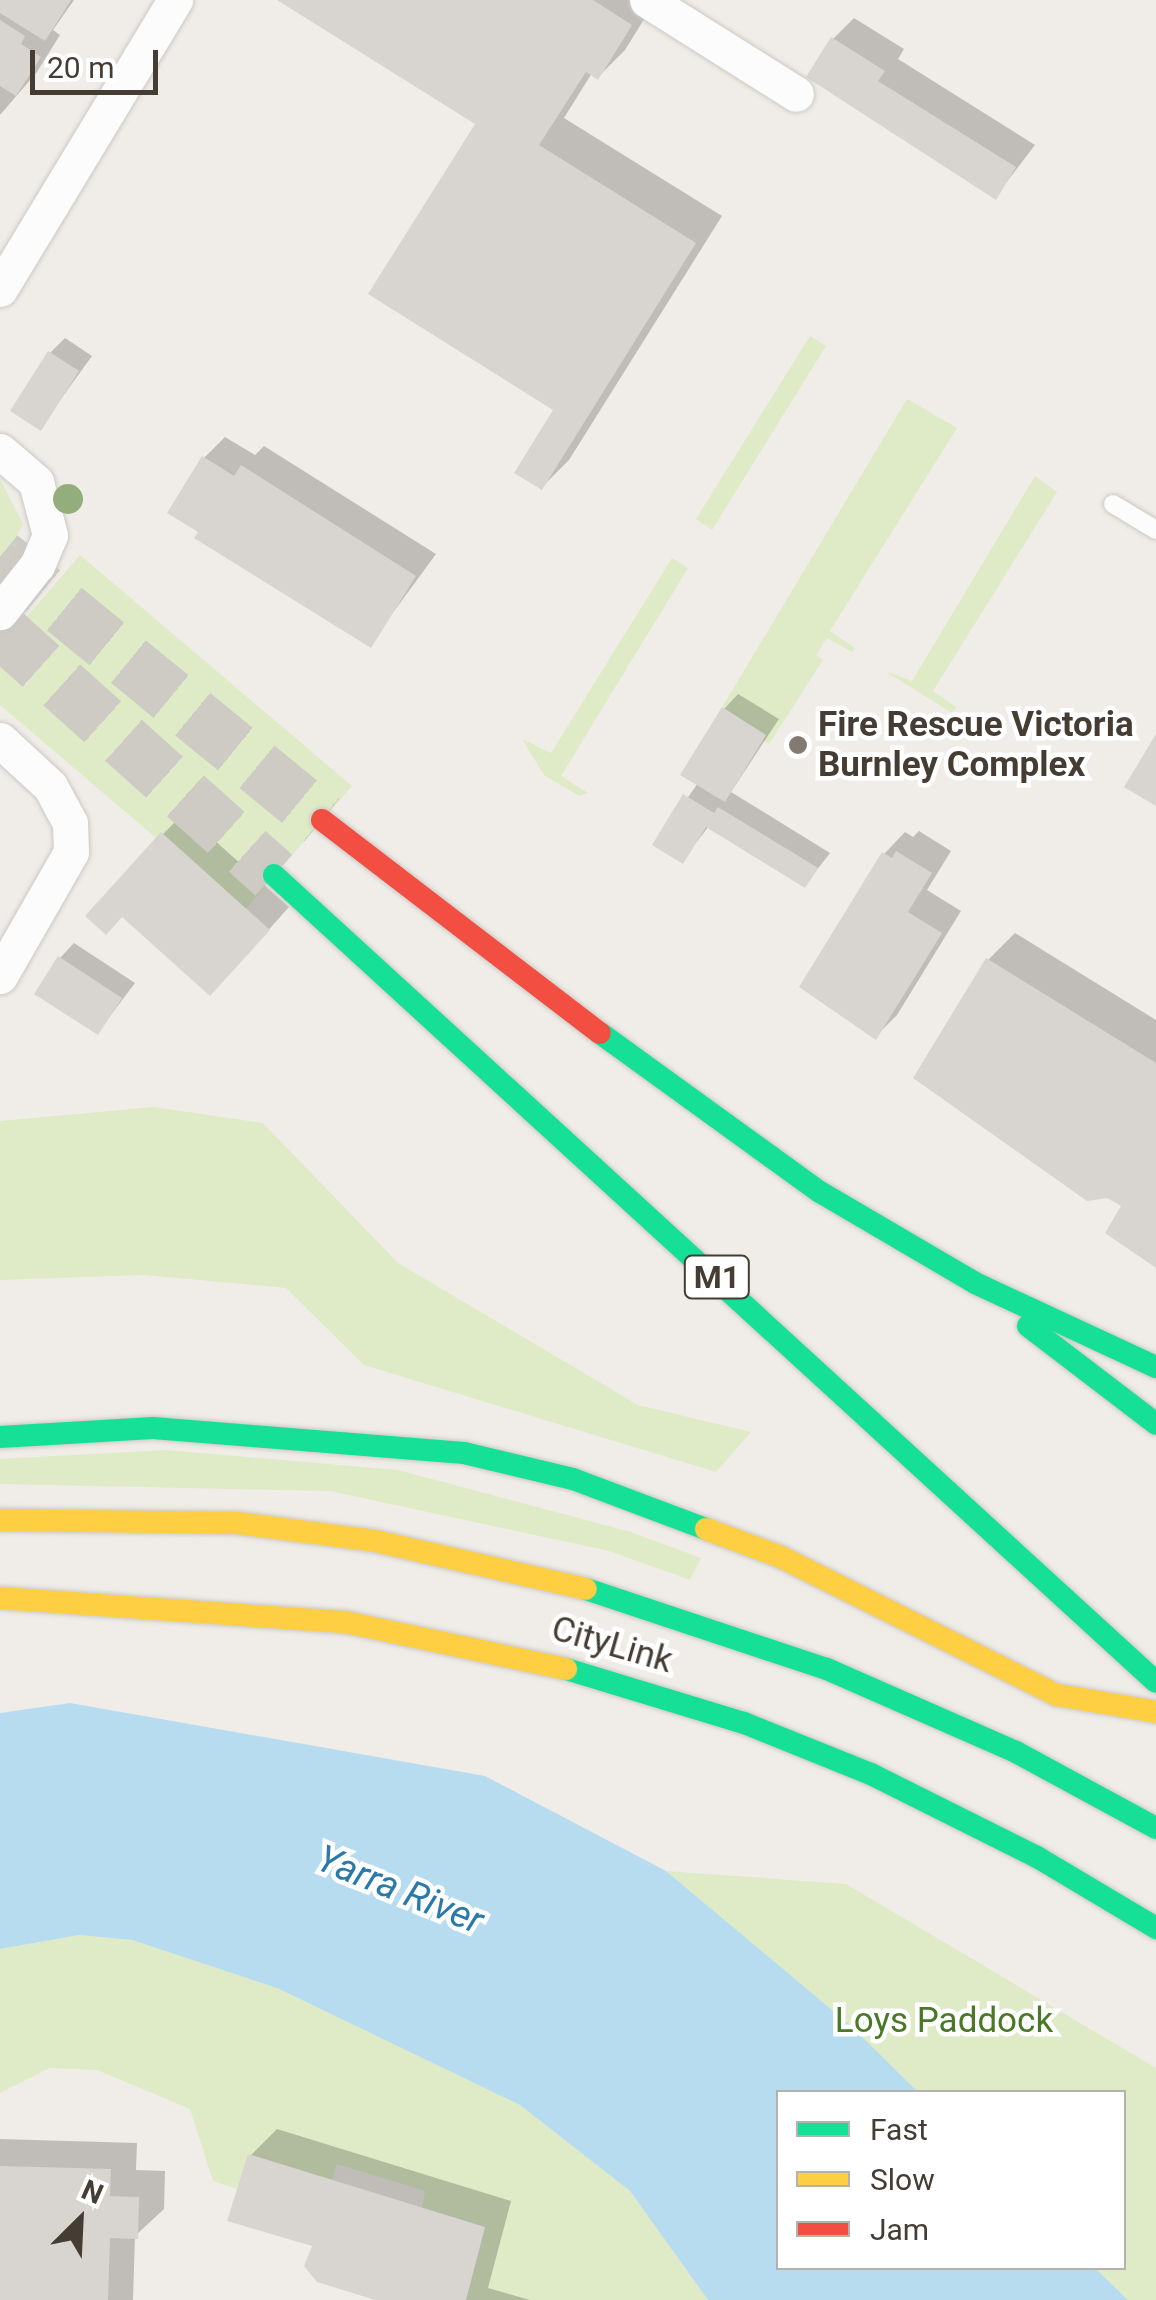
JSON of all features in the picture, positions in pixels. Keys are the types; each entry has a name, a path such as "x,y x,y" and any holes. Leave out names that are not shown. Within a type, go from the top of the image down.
{"highway":[{"path":"322,820 726,1128 975,1283 1156,1424"},
{"name":"M1","path":"274,876 1156,1682"},
{"path":"975,1283 1156,1366"},
{"path":"0,1437 153,1428 464,1453 573,1479 727,1534 1057,1695 1105,1708 1156,1712"},
{"path":"0,1520 237,1523 375,1541 602,1593 827,1669 1016,1752 1156,1828"},
{"name":"CityLink","path":"0,1598 345,1622 604,1677 807,1747 1037,1857 1156,1928"},
{"path":"1037,1857 1156,1953"}],"street":[{"path":"0,288 175,0"},
{"path":"647,0 796,94"},
{"path":"0,451 36,482 50,535 37,565 0,612"},
{"path":"0,740 50,786 70,822 71,852 0,976"}],"lane":[{"path":"1113,504 1156,530"}],"green space":[{"path":"810,336 826,346 712,530 696,519"},
{"path":"907,399 957,428 830,631 855,648 852,652 827,638 816,655 823,660 769,744 718,714"},
{"path":"1035,476 1057,492 933,691 956,707 952,713 885,671 912,681"},
{"path":"0,479 23,524 0,568"},
{"path":"80,555 352,786 243,912 0,705 0,648"},
{"path":"672,558 688,568 561,776 588,793 579,796 544,775 522,739 551,753"},
{"path":"154,1107 263,1123 398,1263 638,1405 751,1432 716,1472 364,1365 286,1288 144,1275 0,1280 0,1121"},
{"path":"166,1450 398,1470 631,1532 701,1558 690,1580 609,1551 330,1491 0,1484 0,1459"},
{"name":"Loys Paddock","path":"666,1871 846,1884 1156,2068 1156,2300 1128,2300 1097,2270 1126,2270 1126,2090 916,2090 850,2025"},
{"path":"79,1935 132,1940 277,1988 520,2105 630,2191 708,2300 466,2300 485,2228 422,2208 425,2191 337,2164 332,2180 248,2155 237,2189 213,2181 190,2109 97,2070 50,2068 0,2093 0,1949"}],"water":[{"name":"Yarra River","path":"70,1703 485,1776 666,1871 850,2025 916,2090 776,2090 776,2270 1097,2270 1128,2300 708,2300 630,2191 520,2105 277,1988 132,1940 79,1935 0,1949 0,1713"}],"building":[{"path":"0,0 71,0 45,41 0,13"},
{"path":"277,0 593,0 632,25 598,80 586,72 539,145 696,243 542,490 514,473 553,410 368,294 475,124"},
{"path":"0,20 25,36 21,44 41,57 16,96 0,86"},
{"path":"831,37 885,71 878,81 1016,167 996,200 806,77"},
{"path":"48,351 79,371 41,431 10,411"},
{"path":"202,456 234,476 241,465 416,576 371,648 194,538 198,532 167,513"},
{"path":"722,707 766,735 725,802 680,775"},
{"path":"1156,734 1156,806 1124,787"},
{"path":"683,794 714,813 718,807 818,868 805,888 706,827 683,864 652,845"},
{"path":"161,832 270,930 210,996 122,917 106,935 85,916"},
{"path":"896,851 932,873 908,912 942,933 876,1040 799,987 882,852 892,858"},
{"path":"58,956 122,998 98,1035 34,994"},
{"path":"986,958 1156,1063 1156,1268 1105,1233 1121,1206 1107,1198 1087,1201 913,1078"},
{"path":"248,2154 485,2227 466,2300 375,2300 317,2282 304,2266 312,2246 227,2221"},
{"path":"0,2166 111,2169 110,2196 139,2197 138,2239 110,2238 108,2300 0,2300"}],"tunnel":[{"path":"0,556 322,820"},
{"path":"0,629 274,875"}],"traffic: fast":[{"path":"274,875 1156,1682"},
{"path":"600,1033 820,1192 975,1283 1156,1367"},
{"path":"1028,1326 1156,1424"},
{"path":"0,1437 153,1428 464,1453 573,1479 706,1529"},
{"path":"586,1589 827,1669 1016,1752 1156,1828"},
{"path":"566,1669 744,1723 871,1774 1037,1857 1156,1928"}],"traffic: slow":[{"path":"0,1520 237,1523 375,1541 586,1589"},
{"path":"706,1529 781,1557 1057,1695 1156,1712"},
{"path":"0,1598 345,1622 566,1669"}],"traffic: jam":[{"path":"322,820 600,1033"}],"place":[{"name":"Fire Rescue Victoria Burnley Complex","path":"798,745"}]}
